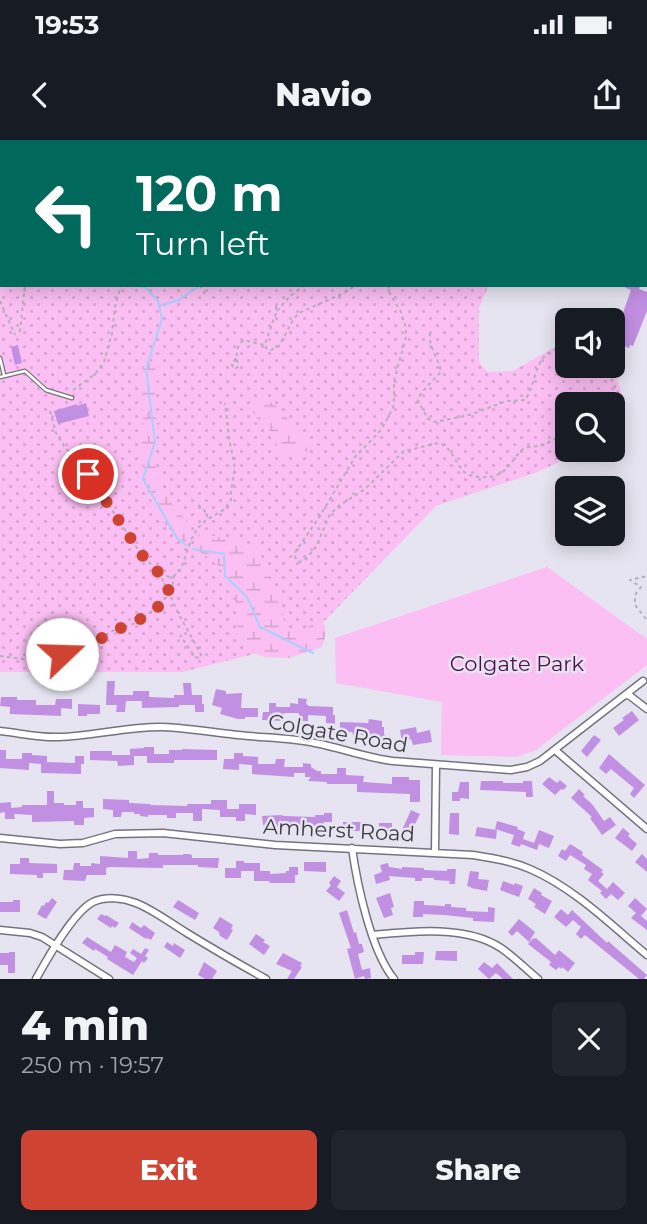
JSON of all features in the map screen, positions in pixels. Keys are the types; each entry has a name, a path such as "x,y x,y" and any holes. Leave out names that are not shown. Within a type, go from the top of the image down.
{"street":[{"name":"Colgate Road","path":"0,731 57,737 148,728 190,729 314,742 377,759 512,770 540,761 643,681"},
{"path":"626,695 647,709"},
{"path":"555,750 647,829"},
{"path":"435,852 436,765"},
{"name":"Amherst Road","path":"0,838 60,844 83,843 115,834 163,833 275,845 435,852 502,860 529,869 567,890 647,955"},
{"path":"352,848 357,880 373,935 385,967 394,979"},
{"path":"36,979 55,945 81,912 93,902 108,899 134,902 150,910 266,979"},
{"path":"0,930 30,933 55,945 109,979"},
{"path":"373,935 436,932 463,934 500,947 538,979"}],"lane":[{"path":"0,358 2,377 25,371 46,390 72,398"}],"path":[{"path":"20,332 25,287"},
{"path":"73,390 95,374 104,362 120,287"},
{"path":"201,287 205,294"},
{"path":"276,312 301,287"},
{"path":"236,358 236,351 243,341 251,341 275,350 299,313 353,287"},
{"path":"388,287 406,323 407,333 394,381 393,408 381,430 351,464 294,554 297,561 306,559 316,547 334,510 365,489 404,451 439,443 450,450 466,474 489,478 507,469 524,448 555,439"},
{"path":"0,301 15,335"},
{"path":"265,345 276,306"},
{"path":"430,333 430,344 441,372 421,393 418,401 428,419 435,422 469,415 507,401 526,400 542,359 555,350"},
{"path":"0,656 46,662 133,624 157,608 170,594 174,576 181,569 194,534 208,519 225,509 232,498 235,466 225,403"},
{"path":"50,411 54,428 64,446 100,491 141,554 159,573 201,654 200,658 195,657 180,635"},
{"path":"198,505 208,519"},
{"path":"159,573 174,576"},
{"path":"646,619 635,605 635,595 641,587 630,580 647,576"}],"green space":[{"path":"0,287 488,287 479,308 479,362 487,372 513,371 555,347 555,378 616,378 621,392 555,392 555,462 559,462 538,472 436,506 305,641 183,672 0,672"},
{"path":"149,360 160,368 155,391 157,469 165,494 190,528 191,533 185,542 177,538 161,519 148,494 141,435 142,376 144,366"},
{"path":"262,400 279,408 300,435 316,447 284,457 278,450 272,433 253,412 254,403"},
{"path":"201,533 256,548 261,554 264,569 279,594 288,630 294,632 307,628 319,619 325,628 322,647 289,658 265,657 250,652 240,638 232,586 218,565 199,551 196,544"},
{"name":"Colgate Park","path":"547,567 647,639 647,665 536,750 517,757 441,755 442,702 336,683 335,638"}],"building":[{"path":"624,287 640,287 639,289 647,292 647,311 633,346 630,345 629,348 625,346 625,308 631,290"},
{"path":"18,345 22,363 15,365 11,347"},
{"path":"86,403 89,416 58,424 54,411"},
{"path":"107,681 115,681 114,695 133,695 133,691 149,691 149,697 174,698 174,695 184,695 183,683 191,683 192,695 202,695 204,712 195,712 195,705 142,708 142,701 126,701 125,712 116,712 117,705 106,705"},
{"path":"216,689 226,691 226,694 242,693 241,708 258,708 258,717 238,719 220,714 222,708 212,705"},
{"path":"1,697 36,700 36,705 55,705 56,699 72,699 72,709 61,708 61,716 10,714 10,707 0,706"},
{"path":"298,698 307,699 306,704 309,706 333,707 335,724 326,723 326,716 308,715 308,721 299,721 299,713 284,713 284,721 262,720 263,712 269,712 269,703 276,703 276,707 290,707 290,703 298,704"},
{"path":"78,704 100,705 100,714 78,716"},
{"path":"632,711 639,720 619,736 613,728"},
{"path":"369,719 382,721 384,735 387,736 386,744 377,743 378,736 340,731 340,722 368,723"},
{"path":"416,727 417,733 430,730 432,742 413,745 411,739 402,741 400,730"},
{"path":"594,735 601,740 587,757 581,751"},
{"path":"154,747 154,754 169,754 169,750 182,749 217,750 217,760 147,763 147,756 134,756 134,765 118,766 117,761 90,760 90,751 112,751 112,755 130,755 130,749"},
{"path":"0,750 6,750 6,759 22,759 22,753 32,753 47,756 47,762 75,763 75,756 84,756 84,764 81,764 81,774 41,773 41,764 29,763 29,770 0,768"},
{"path":"234,753 258,757 258,764 275,764 276,759 285,759 284,767 311,764 311,767 321,771 321,774 337,774 337,768 346,768 346,775 364,776 363,782 392,784 392,777 409,777 409,780 420,780 420,802 410,802 410,794 357,792 357,784 308,781 311,777 305,777 305,773 294,773 294,777 252,774 252,765 239,764 239,770 223,769 224,759 234,759"},
{"path":"609,754 645,785 634,798 630,794 634,788 611,769 606,774 599,768"},
{"path":"549,777 557,783 560,780 567,786 555,795 542,784"},
{"path":"481,781 532,781 533,797 526,797 526,792 480,790"},
{"path":"460,782 469,782 469,799 452,801 452,792 458,792"},
{"path":"579,789 604,821 610,817 616,825 602,835 590,818 592,817 571,798"},
{"path":"47,791 54,791 54,803 76,805 76,801 83,801 83,808 94,808 94,817 84,818 84,825 74,825 74,821 32,822 32,815 14,814 15,819 5,819 5,812 0,813 0,803 11,802 11,808 47,805"},
{"path":"103,799 187,806 211,804 211,800 227,800 227,809 239,809 239,804 256,804 256,815 245,814 245,821 236,821 236,817 220,817 220,810 202,809 202,821 193,821 193,813 176,813 176,818 167,818 167,815 148,817 134,812 122,812 121,817 113,817 113,810 103,809"},
{"path":"411,810 420,814 410,834 402,830"},
{"path":"332,813 332,822 324,822 324,831 315,831 315,826 263,825 262,816 315,817"},
{"path":"450,813 459,813 459,835 449,834"},
{"path":"497,821 518,827 517,829 525,832 523,839 534,843 539,830 554,836 549,848 539,844 537,850 521,844 520,847 511,844 514,835 495,829"},
{"path":"343,822 365,822 365,831 343,831"},
{"path":"379,823 392,823 392,833 379,832"},
{"path":"477,827 497,830 496,839 475,836"},
{"path":"623,828 637,844 632,851 615,838"},
{"path":"570,844 603,870 601,872 604,874 598,881 607,889 613,882 625,893 618,900 611,894 606,899 600,893 602,891 588,880 592,874 584,869 586,865 570,855 566,861 558,856 562,849 565,851"},
{"path":"128,851 137,851 137,859 149,858 149,853 219,858 218,868 198,865 163,865 163,868 110,867 106,868 106,875 87,875 85,881 63,880 64,870 73,870 74,863 80,863 80,866 100,864 100,856 128,858"},
{"path":"642,854 647,859 647,872 635,862"},
{"path":"20,858 29,858 29,863 57,864 57,873 43,873 43,878 37,878 37,875 10,874 10,864 20,864"},
{"path":"236,861 260,863 260,871 270,871 270,874 286,873 289,867 298,867 298,875 295,875 295,883 254,881 254,871 241,871 241,878 225,878 225,868 236,868"},
{"path":"304,862 326,862 326,872 304,871"},
{"path":"388,863 389,867 402,869 456,869 455,884 434,878 415,881 415,878 389,876 390,880 376,884 374,875 382,872 380,865"},
{"path":"470,871 479,872 478,879 489,880 487,891 467,886"},
{"path":"334,876 341,881 337,887 345,893 339,901 326,891"},
{"path":"503,881 523,886 519,897 500,890"},
{"path":"534,888 552,901 545,914 528,899"},
{"path":"390,893 393,915 384,918 376,898"},
{"path":"52,898 57,902 46,919 37,914 42,905"},
{"path":"635,898 647,909 641,916 647,921 647,930 631,918 636,913 628,906"},
{"path":"20,900 20,912 0,912 0,902"},
{"path":"178,900 199,913 195,920 173,907"},
{"path":"414,901 424,901 424,905 451,904 451,907 466,908 466,911 488,912 488,907 495,908 494,922 444,915 423,914 423,917 413,917"},
{"path":"561,909 568,915 572,910 647,975 644,979 639,979 585,935 581,939 576,934 581,927 573,920 566,927 554,917"},
{"path":"347,910 354,933 356,932 364,952 358,954 362,970 370,968 371,978 365,979 364,976 355,979 347,949 351,948 339,913"},
{"path":"101,914 119,923 115,928 111,928 97,919"},
{"path":"220,917 233,925 227,940 213,928"},
{"path":"519,919 535,932 529,942 517,931 512,936 508,932"},
{"path":"132,922 141,928 144,925 155,933 151,940 129,928"},
{"path":"256,934 270,946 264,955 249,944"},
{"path":"87,937 111,952 115,945 127,952 125,957 134,962 137,958 130,953 133,949 141,954 145,948 149,950 145,956 148,958 144,963 142,961 133,975 82,943"},
{"path":"533,938 555,955 559,950 575,963 568,972 562,967 556,970 549,965 551,962 528,944"},
{"path":"167,942 185,950 180,958 164,947"},
{"path":"436,951 457,951 457,961 435,960"},
{"path":"15,952 15,973 8,973 8,965 0,965 0,953"},
{"path":"415,952 424,952 423,964 402,964 402,955 415,955"},
{"path":"283,953 302,963 294,979 287,979 292,971 276,964"},
{"path":"204,962 217,971 212,979 198,975"},
{"path":"484,962 492,968 497,963 513,979 503,979 496,973 489,979 478,969"}],"waterway":[{"path":"145,287 158,301 162,319 146,369 155,442 143,479 177,538 186,545"},
{"path":"159,306 179,300 198,287"},
{"path":"193,549 224,554 225,576 247,597 260,627 313,653"}],"route":[{"path":"62,654 96,642 112,631 133,624 157,608 170,593 159,573 141,554 88,474"}]}
